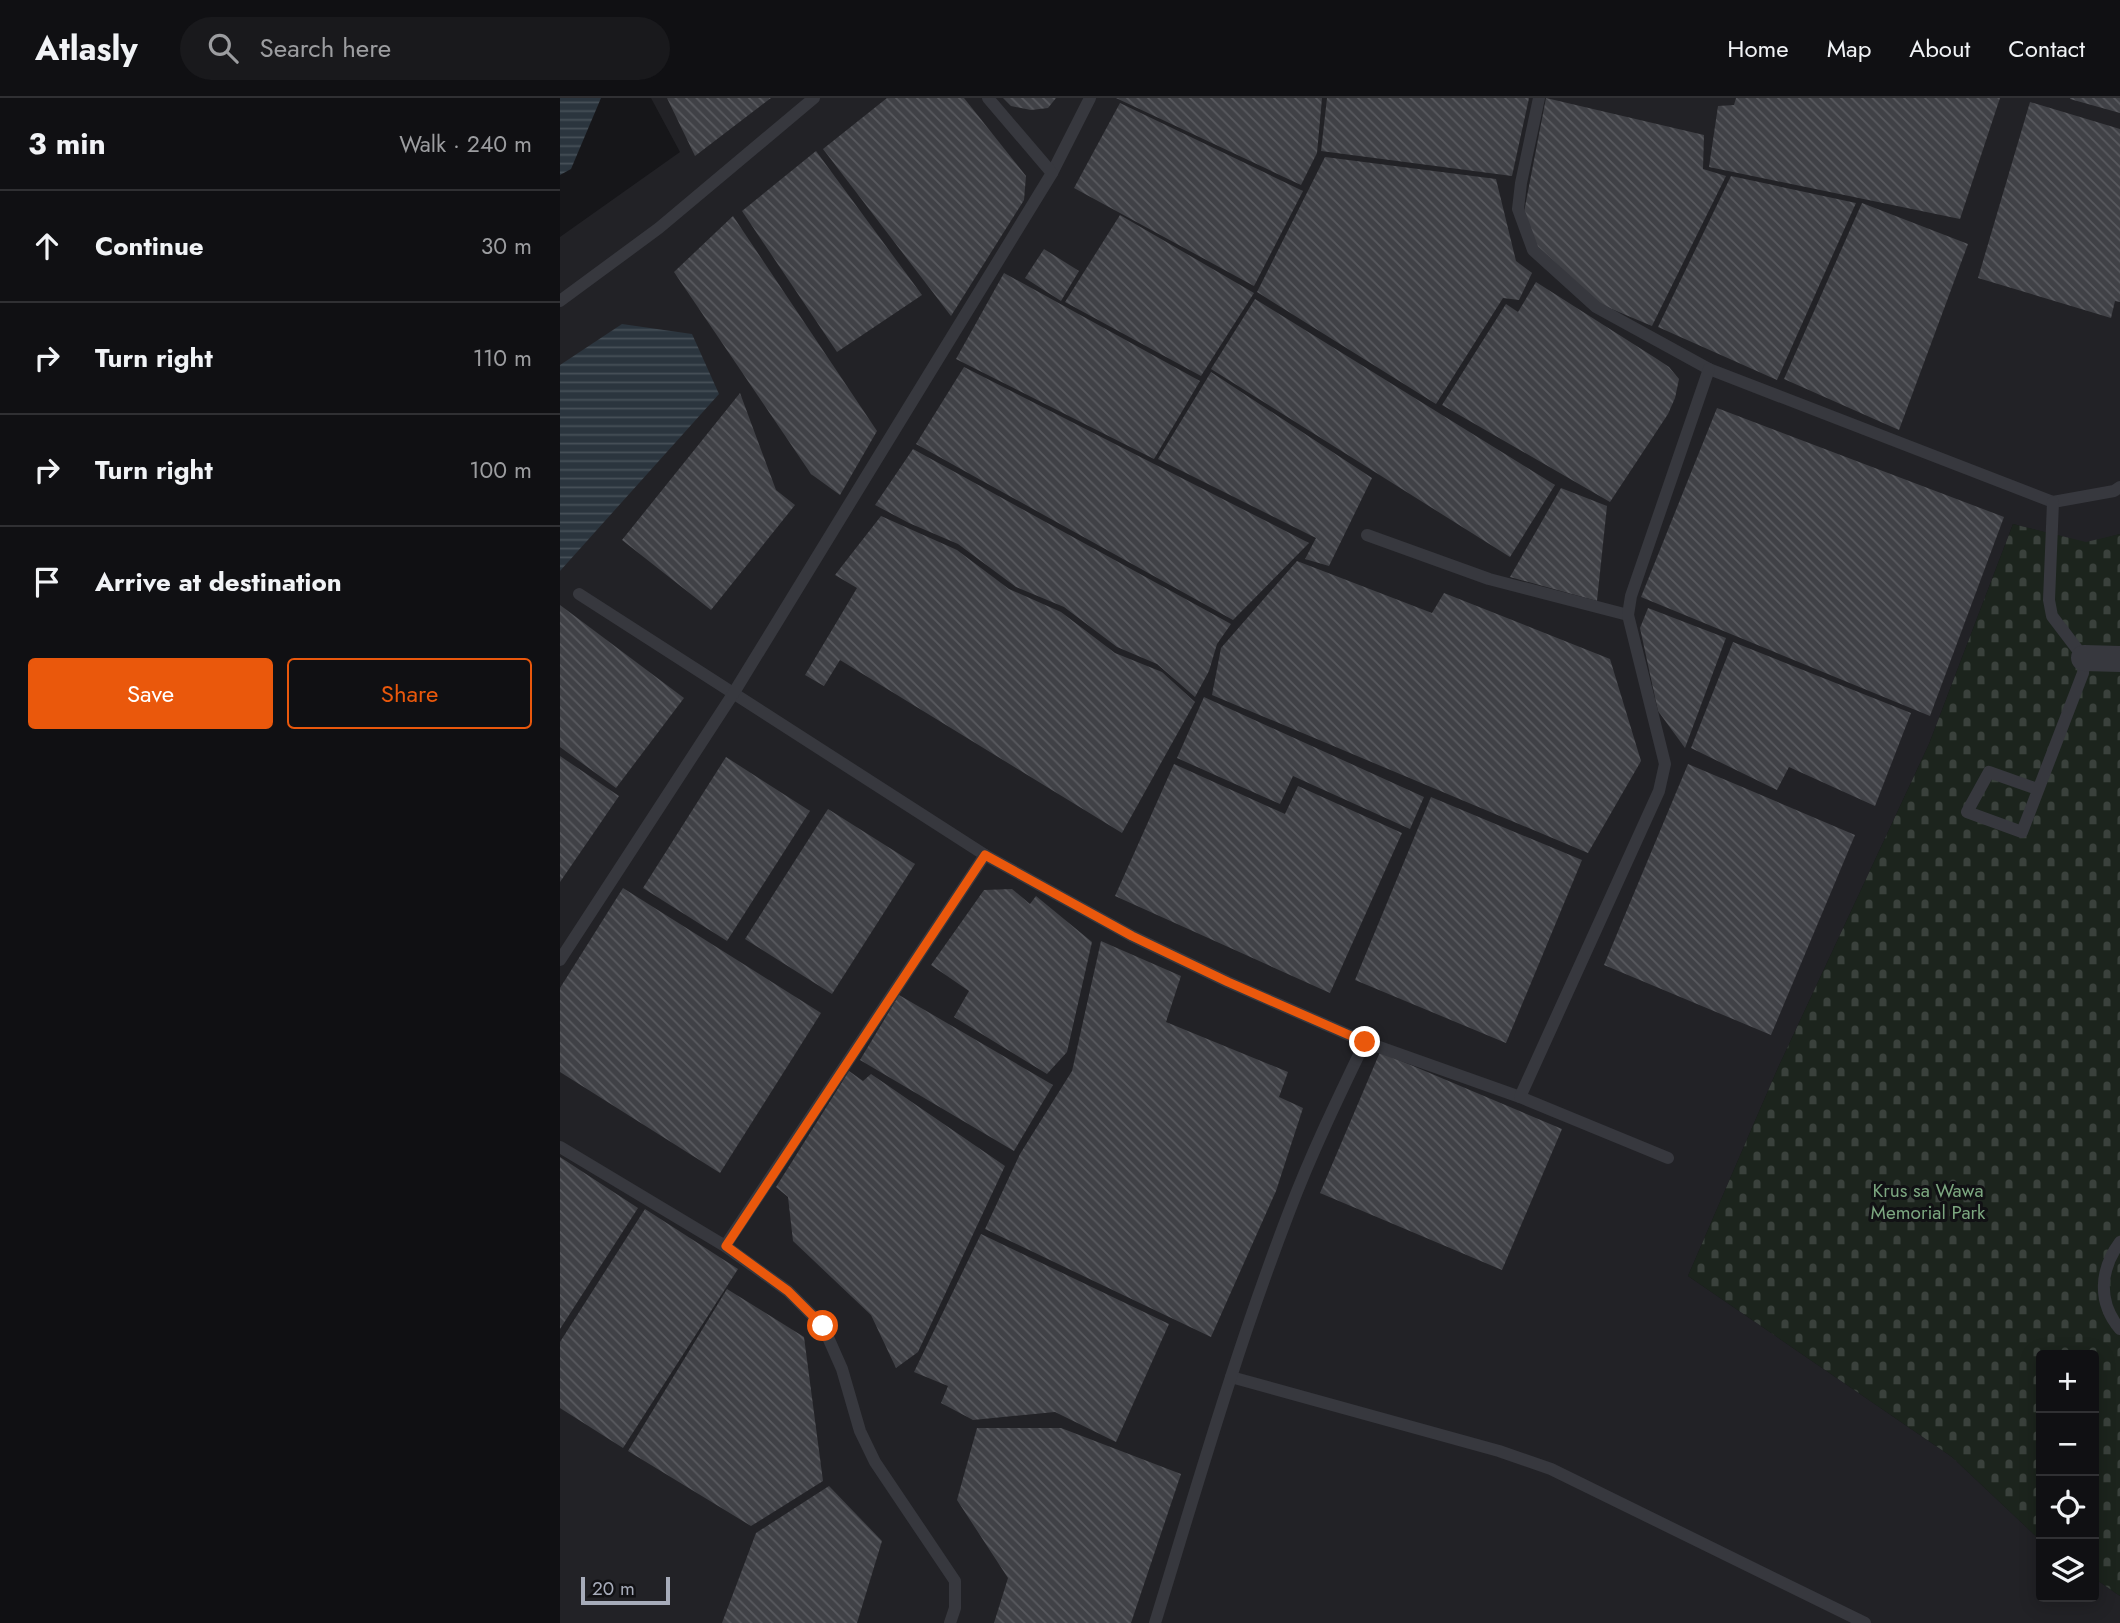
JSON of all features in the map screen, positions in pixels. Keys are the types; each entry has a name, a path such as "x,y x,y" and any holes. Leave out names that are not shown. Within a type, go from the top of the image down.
{"street":[{"path":"2084,659 2120,659"}],"lane":[{"path":"560,301 659,228 814,98"},
{"path":"988,98 1052,173"},
{"path":"560,960 733,694 1052,173 1090,98"},
{"path":"1539,98 1518,209 1533,250 1596,307 1709,369 2053,502 2114,491 2120,487"},
{"path":"1520,1097 1659,791 1665,764 1628,615 1631,596 1709,369"},
{"path":"2037,789 1989,772 1967,812 2022,832 2083,674 2084,659 2052,616 2049,600 2053,502"},
{"path":"1367,535 1489,579 1628,615"},
{"path":"579,594 985,855 1132,936 1228,982 1365,1042 1520,1097 1668,1158"},
{"path":"726,1246 985,855"},
{"path":"1155,1623 1231,1377 1288,1213 1322,1130 1365,1042"},
{"path":"560,1147 726,1246 788,1291 823,1326 842,1369 860,1431 875,1462 955,1581 955,1608 950,1623"},
{"path":"2120,1242 2107,1263 2103,1276 2104,1299 2111,1319 2120,1329"},
{"path":"1231,1377 1499,1451 1552,1469 1865,1623"}],"shaded area":[{"path":"560,98 601,98 571,169 560,175"},
{"path":"651,98 2120,98 2120,534 2087,543 2013,524 1929,744 1777,1070 1688,1276 1952,1457 2036,1536 2036,1602 2099,1602 2099,1581 2120,1596 2120,1623 560,1623 560,237 680,152"},
{"path":"622,324 692,334 719,394 560,571 560,365"}],"green space":[{"name":"Krus sa Wawa Memorial Park","path":"2013,524 2086,542 2120,534 2120,1596 2099,1581 2099,1350 2036,1350 2036,1536 1952,1457 1688,1276 1777,1070 1929,744"}],"building":[{"path":"667,98 771,98 695,156"},
{"path":"887,98 964,98 1026,176 1024,200 951,316 823,149"},
{"path":"1003,98 1056,98 1048,108 1031,110 1011,106"},
{"path":"1116,98 1322,98 1317,153 1301,185"},
{"path":"1327,98 1529,98 1512,176 1321,151"},
{"path":"1546,98 1704,135 1703,169 1726,176 1652,326 1602,305 1536,247 1524,212"},
{"path":"1736,98 2000,98 1960,219 1709,167 1718,106 1734,105"},
{"path":"2120,98 2120,113 2070,99"},
{"path":"2030,102 2120,129 2120,302 2115,301 2111,318 1978,278"},
{"path":"1120,103 1303,191 1254,286 1074,188"},
{"path":"816,151 922,295 837,352 742,211"},
{"path":"1325,157 1496,179 1516,261 1532,273 1519,300 1503,298 1436,404 1257,292"},
{"path":"1731,176 1856,203 1777,380 1658,327"},
{"path":"1862,203 1968,244 1899,430 1784,379"},
{"path":"1120,215 1254,293 1201,376 1065,302"},
{"path":"733,216 877,431 840,495 811,474 674,272"},
{"path":"1044,249 1079,271 1061,301 1025,278"},
{"path":"1004,273 1200,381 1154,459 956,359"},
{"path":"1536,282 1669,367 1679,379 1668,414 1610,502 1442,405 1506,304 1518,312"},
{"path":"1255,299 1555,485 1510,557 1211,369"},
{"path":"964,367 1309,543 1233,620 916,444"},
{"path":"1211,372 1372,478 1329,566 1305,559 1316,538 1158,459"},
{"path":"740,393 776,490 795,505 711,610 622,540"},
{"path":"1717,408 2004,517 1930,716 1641,597"},
{"path":"913,449 1231,624 1217,644 1209,671 1195,697 1157,664 1117,647 1064,607 1016,587 958,544 875,505"},
{"path":"1561,488 1607,506 1597,601 1510,577"},
{"path":"881,516 957,550 1009,589 1061,612 1115,653 1162,672 1195,702 1122,833 840,660 824,686 805,675 857,588 835,575"},
{"path":"1297,561 1432,613 1444,593 1610,659 1641,761 1588,853 1212,695 1221,648"},
{"path":"560,605 684,698 616,788 560,747"},
{"path":"1648,608 1726,638 1685,748 1658,711 1640,628"},
{"path":"1733,642 1911,713 1875,806 1789,767 1777,790 1691,748"},
{"path":"1204,697 1424,797 1410,829 1293,776 1280,804 1177,758"},
{"path":"560,756 619,796 560,882"},
{"path":"726,757 810,811 727,941 643,888"},
{"path":"1174,764 1285,814 1298,786 1402,833 1330,993 1115,896"},
{"path":"1688,764 1855,835 1771,1035 1604,965"},
{"path":"1431,797 1582,860 1506,1043 1355,980"},
{"path":"828,809 915,864 832,994 745,939"},
{"path":"623,888 821,1013 720,1173 560,1072 560,988"},
{"path":"1012,889 1030,904 1036,896 1092,942 1067,1052 1047,1074 954,1017 969,991 931,965 984,890"},
{"path":"1101,941 1181,976 1166,1022 1288,1072 1279,1097 1303,1108 1276,1191 1211,1337 985,1229 1020,1154 1072,1071"},
{"path":"899,995 1053,1085 1014,1151 860,1060"},
{"path":"1380,1052 1562,1129 1502,1270 1320,1193"},
{"path":"849,1071 863,1081 871,1074 1005,1166 918,1352 896,1368 871,1315 793,1241 788,1197 776,1187"},
{"path":"560,1157 638,1208 560,1329"},
{"path":"645,1209 738,1269 623,1448 560,1408 560,1342"},
{"path":"981,1234 1169,1324 1116,1442 1055,1412 973,1420 941,1403 948,1386 914,1372"},
{"path":"727,1289 804,1337 823,1481 751,1526 628,1451"},
{"path":"977,1428 1061,1428 1181,1474 1131,1623 994,1623 1008,1578 957,1500"},
{"path":"829,1486 882,1541 857,1623 722,1623 756,1533"}],"route":[{"path":"823,1326 788,1291 726,1246 985,855 1132,936 1228,982 1365,1042"}]}
